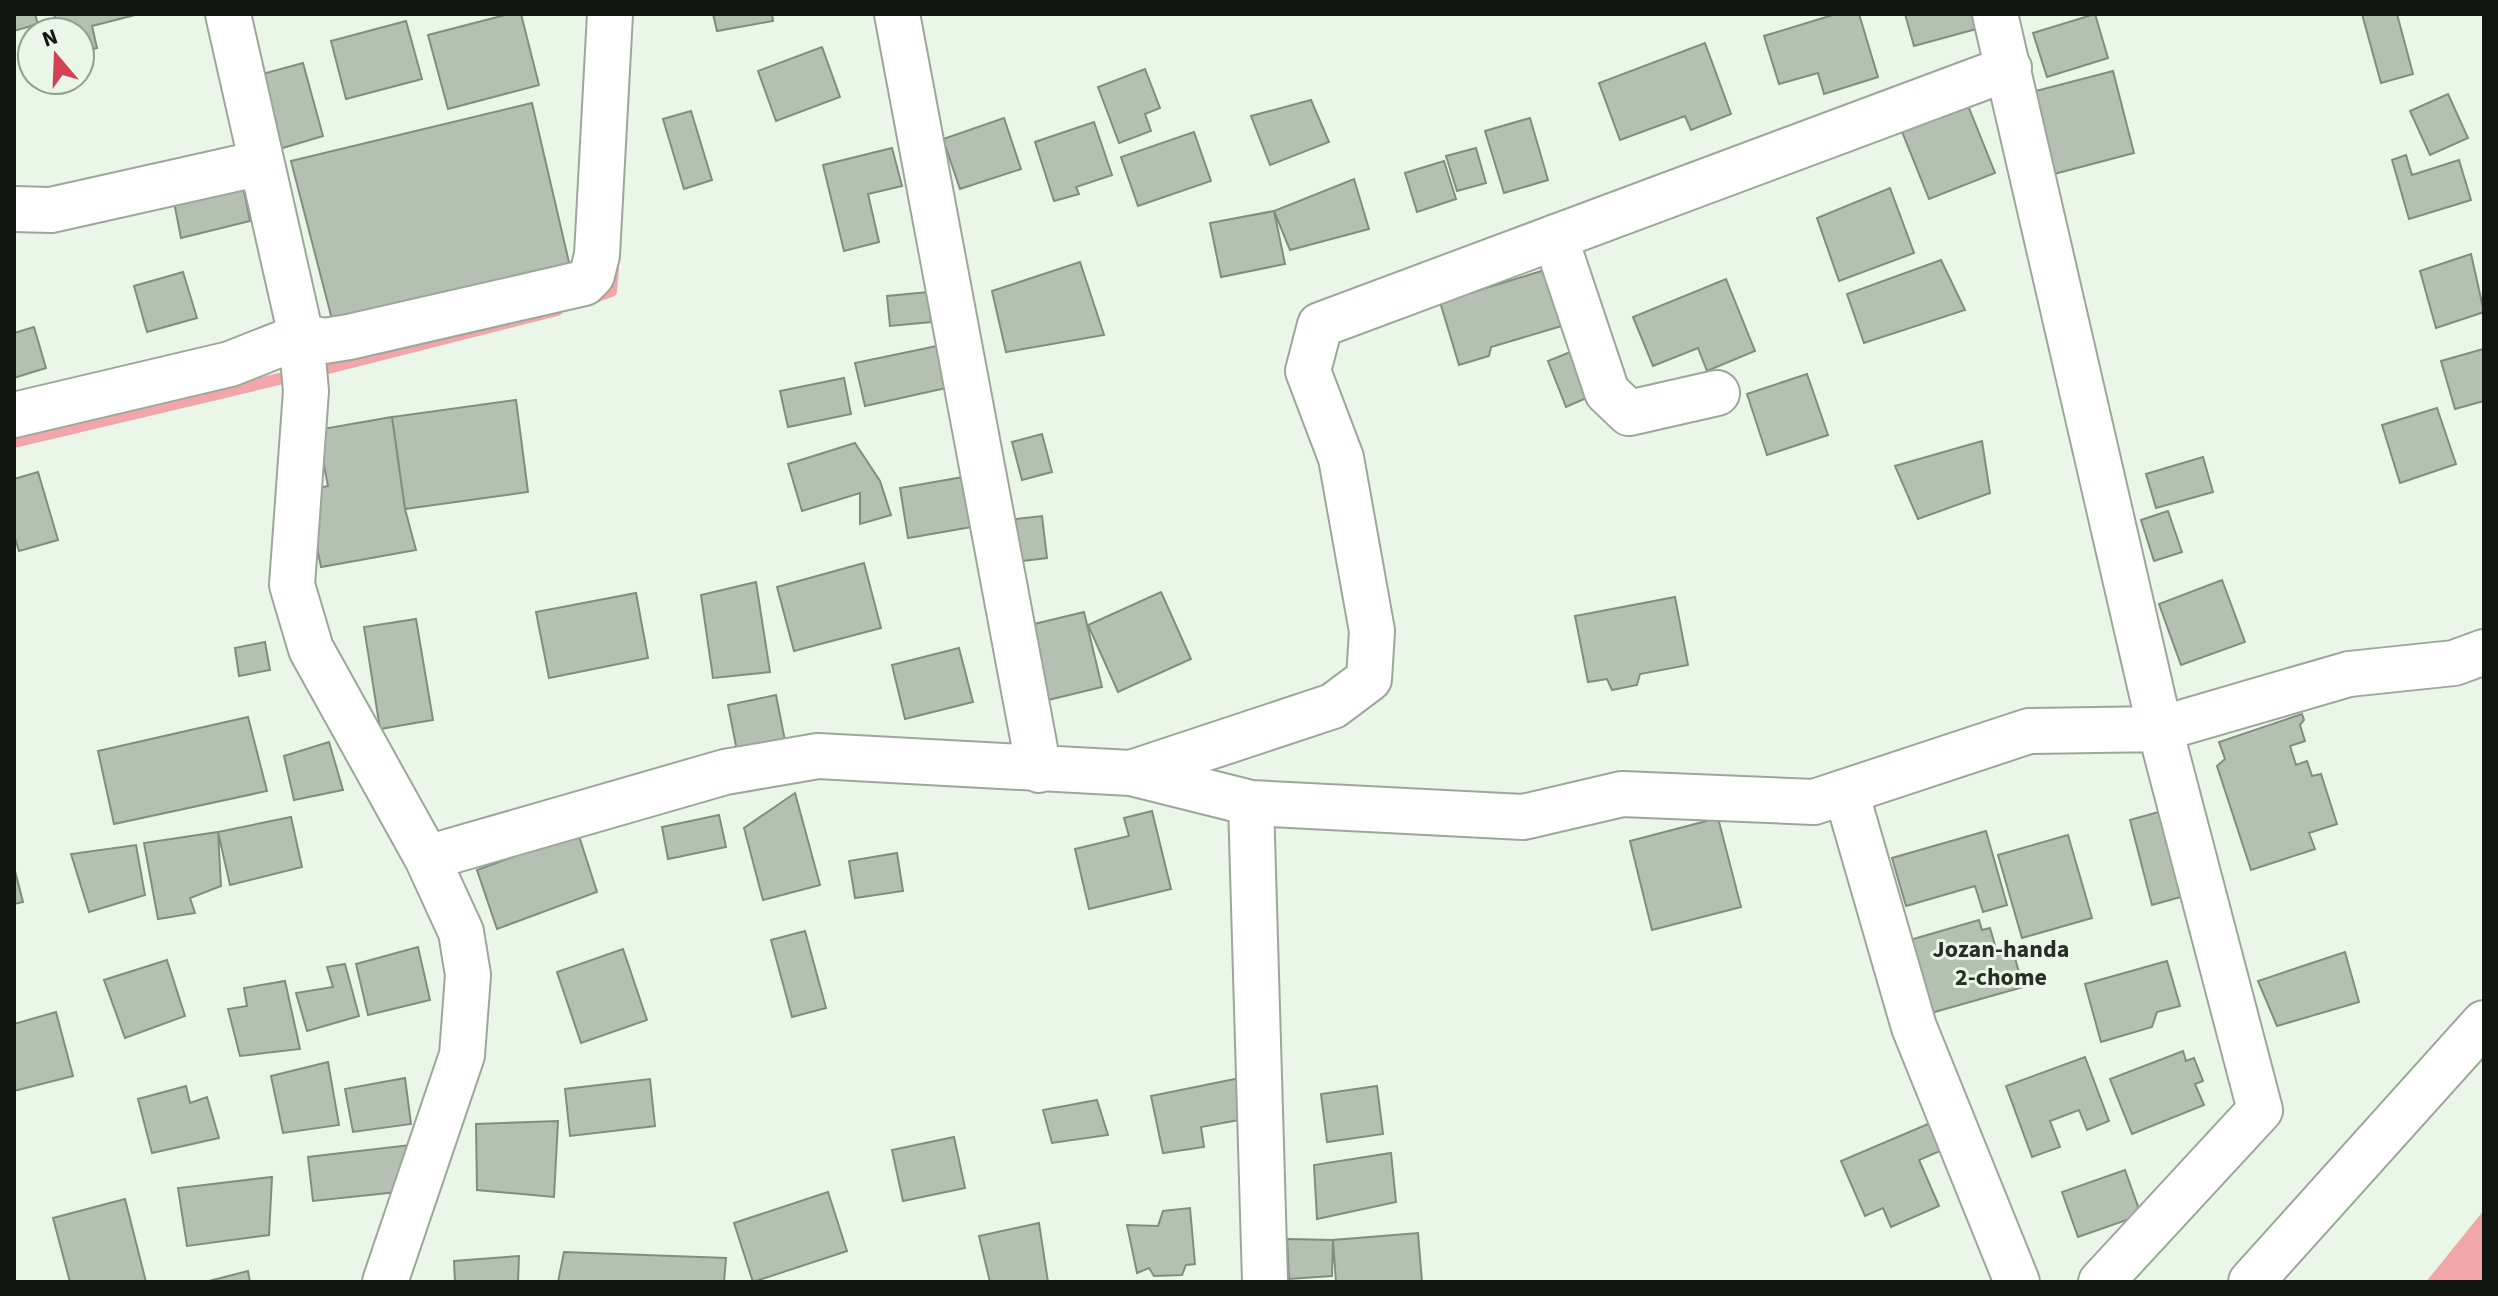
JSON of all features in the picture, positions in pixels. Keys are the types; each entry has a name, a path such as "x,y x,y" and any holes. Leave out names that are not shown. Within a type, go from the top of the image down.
{"street":[{"path":"228,14 301,336 306,391 292,585 311,649 427,858 461,932 468,975 462,1055 385,1282"},
{"path":"14,415 230,364 301,336 324,341 349,337 574,286 592,275 597,255 610,14"},
{"path":"897,14 1039,770"},
{"path":"2008,17 2009,68 2160,729 2260,1110 2101,1282"},
{"path":"1131,773 1333,706 1369,679 1372,631 1341,458 1308,371 1320,325 2009,68"},
{"path":"14,209 51,210 261,163"},
{"path":"1555,237 1607,392 1629,413 1717,393"},
{"path":"427,858 710,776 818,756 1131,773 1251,803 1523,817 1622,794 1814,802 2029,731 2160,729 2349,674 2454,663 2484,652"},
{"path":"1846,792 1914,1027 2017,1282"},
{"path":"1251,803 1265,1282"},
{"path":"2251,1282 2484,1023"}],"shaded area":[{"path":"2484,1210 2484,1282 2426,1282"}],"building":[{"path":"14,14 35,14 16,16 14,31"},
{"path":"139,14 96,25 96,16 55,16"},
{"path":"509,14 521,14 539,85 448,109 428,35"},
{"path":"713,14 772,14 773,21 717,31"},
{"path":"1836,14 1859,14 1878,77 1824,94 1818,73 1779,84 1764,36"},
{"path":"1905,14 1977,14 1980,28 1914,46"},
{"path":"2095,14 2108,58 2047,77 2033,33"},
{"path":"2362,14 2397,14 2413,74 2381,83"},
{"path":"406,21 422,79 346,99 331,41"},
{"path":"1705,43 1731,114 1691,130 1685,116 1620,140 1599,83"},
{"path":"822,47 840,97 776,121 758,71"},
{"path":"303,63 323,136 276,150 255,76"},
{"path":"1145,69 1160,108 1145,114 1151,131 1119,143 1098,87"},
{"path":"2113,71 2134,153 2054,174 2032,92"},
{"path":"2448,94 2468,138 2430,155 2410,111"},
{"path":"1965,98 1995,173 1929,199 1899,124"},
{"path":"1311,100 1329,142 1270,165 1251,116"},
{"path":"532,103 571,271 334,327 291,161"},
{"path":"691,111 712,180 684,189 663,119"},
{"path":"1004,118 1021,169 960,189 943,139"},
{"path":"1530,118 1548,180 1504,193 1485,131"},
{"path":"1094,122 1112,175 1076,187 1079,194 1054,201 1035,142"},
{"path":"1194,132 1211,181 1138,206 1121,157"},
{"path":"892,148 902,186 868,194 879,242 844,251 823,165"},
{"path":"1476,148 1486,183 1457,191 1446,156"},
{"path":"2406,155 2412,175 2459,160 2471,200 2409,219 2392,160"},
{"path":"1444,161 1456,199 1417,212 1405,173"},
{"path":"1354,179 1369,229 1290,250 1274,211"},
{"path":"242,181 250,221 181,238 173,197"},
{"path":"1890,188 1914,253 1839,281 1817,218"},
{"path":"1274,211 1285,264 1221,277 1210,223"},
{"path":"2471,254 2484,312 2436,328 2420,271"},
{"path":"1941,260 1965,310 1864,343 1847,294"},
{"path":"1080,262 1104,335 1006,352 992,291"},
{"path":"1548,269 1565,325 1491,347 1489,356 1459,365 1440,302"},
{"path":"183,272 197,318 147,332 134,286"},
{"path":"1726,279 1755,351 1707,371 1698,348 1653,366 1633,317"},
{"path":"928,292 931,322 890,326 887,296"},
{"path":"34,327 46,368 14,378 14,333"},
{"path":"937,346 946,388 865,406 855,363"},
{"path":"1580,348 1598,393 1566,407 1548,361"},
{"path":"2483,349 2484,401 2455,409 2441,361"},
{"path":"1807,374 1828,435 1767,455 1747,394"},
{"path":"844,378 851,414 788,427 780,391"},
{"path":"516,400 528,492 405,509 392,417"},
{"path":"2437,408 2456,464 2400,483 2382,425"},
{"path":"392,417 405,509 416,550 321,567 306,491 328,486 317,430"},
{"path":"1042,434 1052,472 1022,480 1012,442"},
{"path":"1982,441 1990,493 1918,519 1895,466"},
{"path":"855,443 880,481 891,515 860,524 860,493 802,511 788,464"},
{"path":"2203,457 2213,492 2156,508 2146,474"},
{"path":"38,472 58,540 19,551 14,535 14,479"},
{"path":"963,477 972,527 908,538 900,488"},
{"path":"2168,511 2182,552 2154,561 2141,520"},
{"path":"1042,516 1047,558 1013,562 1008,520"},
{"path":"864,563 881,628 794,651 777,587"},
{"path":"2222,580 2245,642 2181,665 2159,604"},
{"path":"756,582 770,672 713,678 701,595"},
{"path":"1161,592 1191,659 1118,692 1088,625"},
{"path":"636,593 648,658 549,678 536,612"},
{"path":"1675,597 1688,665 1640,674 1637,685 1612,690 1607,679 1588,682 1575,616"},
{"path":"1084,612 1102,687 1048,700 1030,625"},
{"path":"416,619 433,720 380,729 364,627"},
{"path":"265,642 270,670 239,676 235,648"},
{"path":"959,648 973,702 905,719 892,665"},
{"path":"776,695 785,741 737,751 728,705"},
{"path":"2302,714 2304,720 2300,725 2305,741 2290,746 2296,765 2307,761 2312,776 2321,774 2337,824 2309,833 2315,849 2251,870 2217,766 2225,759 2219,742"},
{"path":"248,717 267,791 114,824 98,751"},
{"path":"329,742 343,790 294,800 284,756"},
{"path":"795,793 820,885 763,900 744,828"},
{"path":"2173,808 2195,893 2152,905 2130,820"},
{"path":"1152,811 1171,889 1089,909 1075,849 1129,836 1124,818"},
{"path":"719,815 726,847 668,859 662,827"},
{"path":"291,817 302,867 230,885 218,832"},
{"path":"1718,818 1741,907 1652,930 1630,841"},
{"path":"1986,831 2007,905 1983,912 1975,886 1906,906 1892,858"},
{"path":"218,832 221,886 190,898 195,913 158,919 144,843"},
{"path":"578,833 597,892 497,929 477,870"},
{"path":"2068,835 2092,918 2022,938 1998,855"},
{"path":"136,845 145,895 89,912 71,854"},
{"path":"897,853 903,891 855,898 849,861"},
{"path":"14,867 23,902 14,904"},
{"path":"1979,920 1982,930 1990,928 1997,952 2012,947 2023,987 1931,1013 1910,940"},
{"path":"805,931 826,1008 792,1017 771,940"},
{"path":"418,947 430,1000 368,1015 356,964"},
{"path":"623,949 647,1020 581,1043 557,972"},
{"path":"2345,952 2359,1002 2277,1026 2258,981"},
{"path":"167,960 185,1016 125,1038 104,980"},
{"path":"2167,961 2180,1006 2157,1012 2152,1027 2101,1042 2085,984"},
{"path":"345,964 359,1016 307,1031 296,993 333,987 327,967"},
{"path":"285,981 300,1049 240,1056 228,1009 247,1006 244,988"},
{"path":"56,1012 73,1076 14,1091 14,1024"},
{"path":"2183,1051 2186,1061 2194,1058 2203,1081 2195,1084 2204,1105 2132,1134 2110,1079"},
{"path":"2085,1057 2109,1121 2087,1130 2079,1110 2050,1121 2060,1147 2032,1157 2006,1086"},
{"path":"328,1062 339,1125 283,1133 271,1076"},
{"path":"405,1078 411,1124 353,1132 345,1089"},
{"path":"1240,1078 1250,1118 1201,1127 1204,1147 1163,1153 1151,1096"},
{"path":"650,1079 655,1126 570,1136 565,1089"},
{"path":"186,1086 190,1103 207,1097 219,1138 152,1153 138,1099"},
{"path":"1377,1086 1383,1134 1327,1142 1321,1094"},
{"path":"1097,1100 1108,1135 1052,1143 1043,1110"},
{"path":"1942,1118 1954,1145 1919,1160 1939,1206 1891,1227 1883,1208 1865,1216 1841,1161"},
{"path":"558,1121 554,1197 477,1190 476,1124"},
{"path":"954,1137 965,1188 903,1201 892,1150"},
{"path":"410,1145 416,1190 313,1201 308,1157"},
{"path":"1391,1153 1396,1202 1317,1219 1314,1165"},
{"path":"2125,1170 2141,1215 2078,1237 2062,1192"},
{"path":"272,1177 269,1235 187,1246 178,1188"},
{"path":"828,1192 847,1251 753,1282 734,1223"},
{"path":"125,1199 146,1282 70,1282 53,1218"},
{"path":"1190,1208 1195,1264 1186,1265 1182,1275 1154,1276 1149,1268 1137,1273 1127,1225 1158,1226 1163,1211"},
{"path":"1039,1223 1048,1282 990,1282 979,1236"},
{"path":"1418,1233 1422,1282 1336,1282 1333,1240"},
{"path":"1287,1239 1333,1240 1332,1276 1289,1279"},
{"path":"564,1252 726,1258 724,1282 558,1282"},
{"path":"519,1256 518,1282 455,1282 454,1261"},
{"path":"248,1271 250,1282 205,1282"}],"waterway":[{"path":"590,299 611,291 613,269"},
{"path":"328,368 557,310"},
{"path":"14,442 279,379"}],"district":[{"name":"Jozan-handa 2-chome","path":"2001,963"}]}
